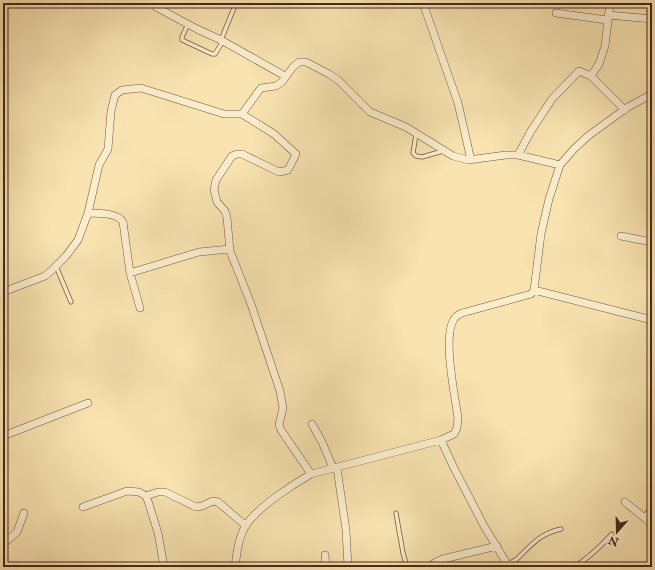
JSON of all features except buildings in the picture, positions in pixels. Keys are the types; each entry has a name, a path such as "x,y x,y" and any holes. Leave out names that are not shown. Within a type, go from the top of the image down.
{"street":[{"path":"152,3 156,7 285,76"},
{"path":"422,3 458,102 472,160"},
{"path":"591,76 599,64 603,54 610,3"},
{"path":"556,13 607,18 652,19"},
{"path":"242,114 261,88 276,86 282,82 292,67 300,62 306,62 338,80 370,112 406,127 462,160 518,155 560,165"},
{"path":"518,155 531,131 552,99 579,71 591,76 625,110"},
{"path":"3,292 44,276 56,266 78,240 88,213 100,165 108,148 111,111 115,95 122,90 141,88 224,114 242,114 274,134 296,154 288,170 283,172 279,172 242,154 232,156 216,180 214,190 217,202 225,211 230,249 251,304 280,391 284,408 279,425 311,474"},
{"path":"234,567 238,543 246,526 259,510 295,483 311,474 441,440 454,434 457,428 458,418 449,350 449,333 452,322 456,316 462,313 531,294 534,290 541,234 549,199 560,165 588,136 638,101 652,94"},
{"path":"88,213 116,216 121,218 125,233 130,273 140,308"},
{"path":"621,236 652,242"},
{"path":"130,273 199,252 230,249"},
{"path":"534,290 652,320"},
{"path":"3,436 88,403"},
{"path":"312,424 335,468 346,530 348,567"},
{"path":"441,440 484,526 509,565"},
{"path":"83,507 127,491 139,492 146,496 158,533 164,567"},
{"path":"146,496 158,492 165,492 196,507 213,501 218,502 246,526"},
{"path":"625,502 652,524"},
{"path":"3,544 16,532 24,513"},
{"path":"430,567 443,559 497,546"},
{"path":"325,555 326,567"}],"lane":[{"path":"188,24 182,40 215,54 222,41 236,3"},
{"path":"416,133 413,152 416,156 422,157 444,150"},
{"path":"56,266 71,302"},
{"path":"643,517 652,508"},
{"path":"396,513 407,567"},
{"path":"509,565 543,535 561,529"},
{"path":"574,567 584,562 612,534"}]}
